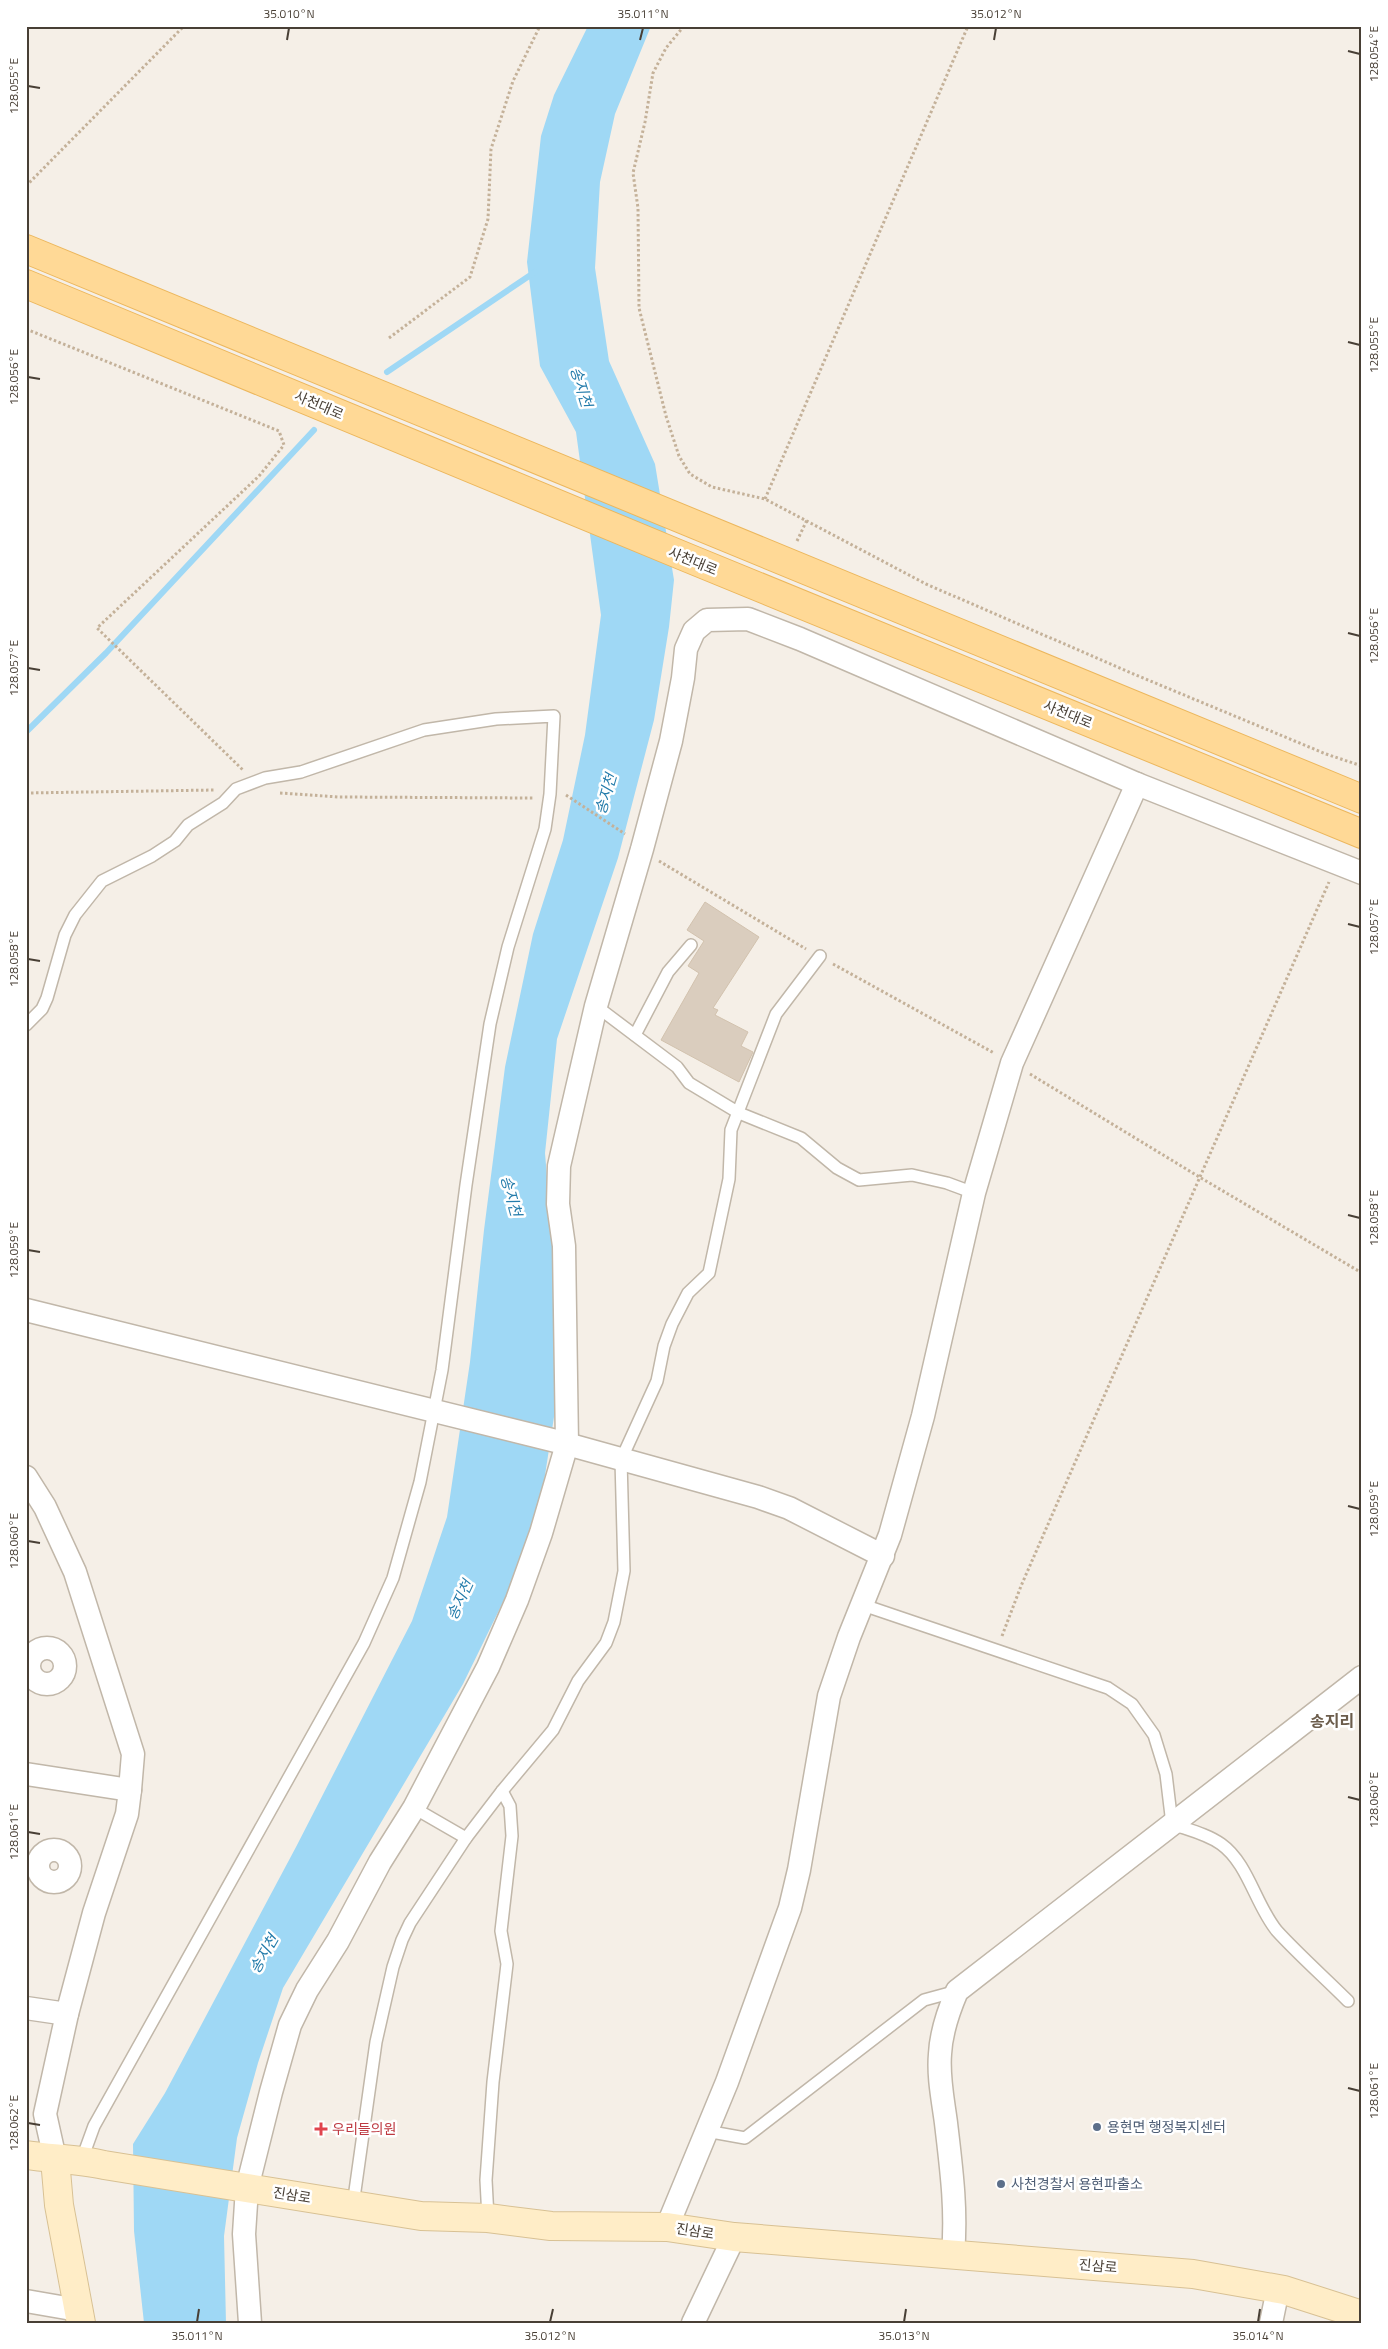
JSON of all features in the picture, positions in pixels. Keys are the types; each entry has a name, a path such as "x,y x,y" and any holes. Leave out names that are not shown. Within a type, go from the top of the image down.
{"main road":[{"path":"26,249 349,380 694,526 1362,799"},
{"name":"사천대로","path":"26,284 1362,834"}],"street":[{"path":"250,2323 244,2234 245,2188 290,2025 307,1990 338,1941 380,1862 414,1808 488,1667 517,1600 541,1533 561,1443 564,1246 558,1204 559,1166 596,1006 642,849 671,741 683,678 686,649 694,631 707,620 748,619 800,638 1137,784 1362,873"},
{"path":"667,2227 727,2082 790,1908 799,1870 829,1696 862,1605 883,1556 923,1416 974,1193 1012,1063 1137,784"},
{"path":"26,1310 561,1443 758,1497 789,1508 883,1556"},
{"path":"26,1478 45,1507 75,1572 133,1754 127,1814 94,1913 67,2014 45,2114 80,2161 59,2205 79,2316 26,2301"},
{"path":"953,2253 955,2232 951,2166 941,2082 940,2055 944,2026 957,1991 1362,1677"},
{"path":"26,1774 130,1790"},
{"path":"26,2008 67,2014"},
{"name":"진삼로","path":"26,2155 80,2161 420,2216 488,2218 551,2226 667,2227 734,2237 953,2253 1194,2274 1278,2289 1362,2315"},
{"path":"694,2323 734,2237"},
{"path":"1271,2323 1278,2289"}],"lane":[{"path":"26,1025 42,1009 47,998 65,935 75,915 102,881 152,856 175,841 188,825 223,803 236,789 265,778 301,772 424,730 496,719 554,716 550,794 545,829 508,947 490,1024 466,1185 442,1370 443,1413 393,1578 364,1643 94,2126 80,2161"},
{"path":"635,1035 668,972 691,945"},
{"path":"353,2205 376,2042 393,1967 410,1923 466,1838 502,1791 554,1730 578,1680 606,1643 614,1622 624,1571 621,1460 657,1381 664,1346 672,1324 688,1293 709,1273 713,1261 728,1179 731,1130 776,1014 820,956"},
{"path":"596,1006 677,1066 688,1083 739,1113 801,1138 837,1168 858,1180 912,1175 947,1183 974,1193"},
{"path":"862,1605 1108,1688 1132,1704 1154,1735 1166,1774 1172,1824 1203,1834 1222,1845 1235,1858 1262,1910 1277,1930 1348,2001"},
{"path":"488,2218 486,2180 492,2082 507,1964 501,1931 512,1836 510,1806 502,1791"},
{"path":"414,1808 466,1838"},
{"path":"706,2132 745,2138 924,2000 957,1991"}],"path":[{"path":"26,186 184,26"},
{"path":"389,338 470,277 488,219 491,149 513,80 540,26"},
{"path":"684,26 666,48 653,73 645,122 633,173 638,208 639,308 666,416 680,456 690,474 712,487 765,499 926,584 1145,679 1326,754 1362,766"},
{"path":"765,499 968,26"},
{"path":"26,330 279,432 284,445 259,476 97,628 252,780 236,789 26,793"},
{"path":"796,544 807,520"},
{"path":"278,793 340,797 461,798 539,798 550,794"},
{"path":"564,794 627,835"},
{"path":"996,1649 1021,1586 1337,864"},
{"path":"1012,1063 1200,1178 1362,1273"}],"water":[{"name":"송지천","path":"588,26 651,26 615,114 600,182 595,268 609,361 655,464 674,580 669,627 654,720 618,858 557,1039 545,1153 553,1249 556,1404 539,1514 524,1559 463,1684 283,1988 258,2063 237,2138 224,2236 226,2323 144,2323 134,2231 133,2144 165,2093 296,1847 412,1621 447,1517 470,1362 484,1230 505,1067 533,934 563,840 585,735 601,615 576,432 540,366 527,262 541,136 554,95"}],"building":[{"path":"705,902 759,937 713,1008 718,1010 715,1015 748,1032 741,1046 753,1052 739,1082 661,1040 699,973 688,966 704,941 687,930"}],"waterway":[{"path":"387,372 535,272"},
{"path":"26,732 106,653 314,430"}],"place":[{"name":"용현면 행정복지센터","path":"1097,2127"},
{"name":"우리들의원","path":"321,2129"},
{"name":"사천경찰서 용현파출소","path":"1001,2184"}],"district":[{"name":"송지리","path":"1332,1721"}]}
